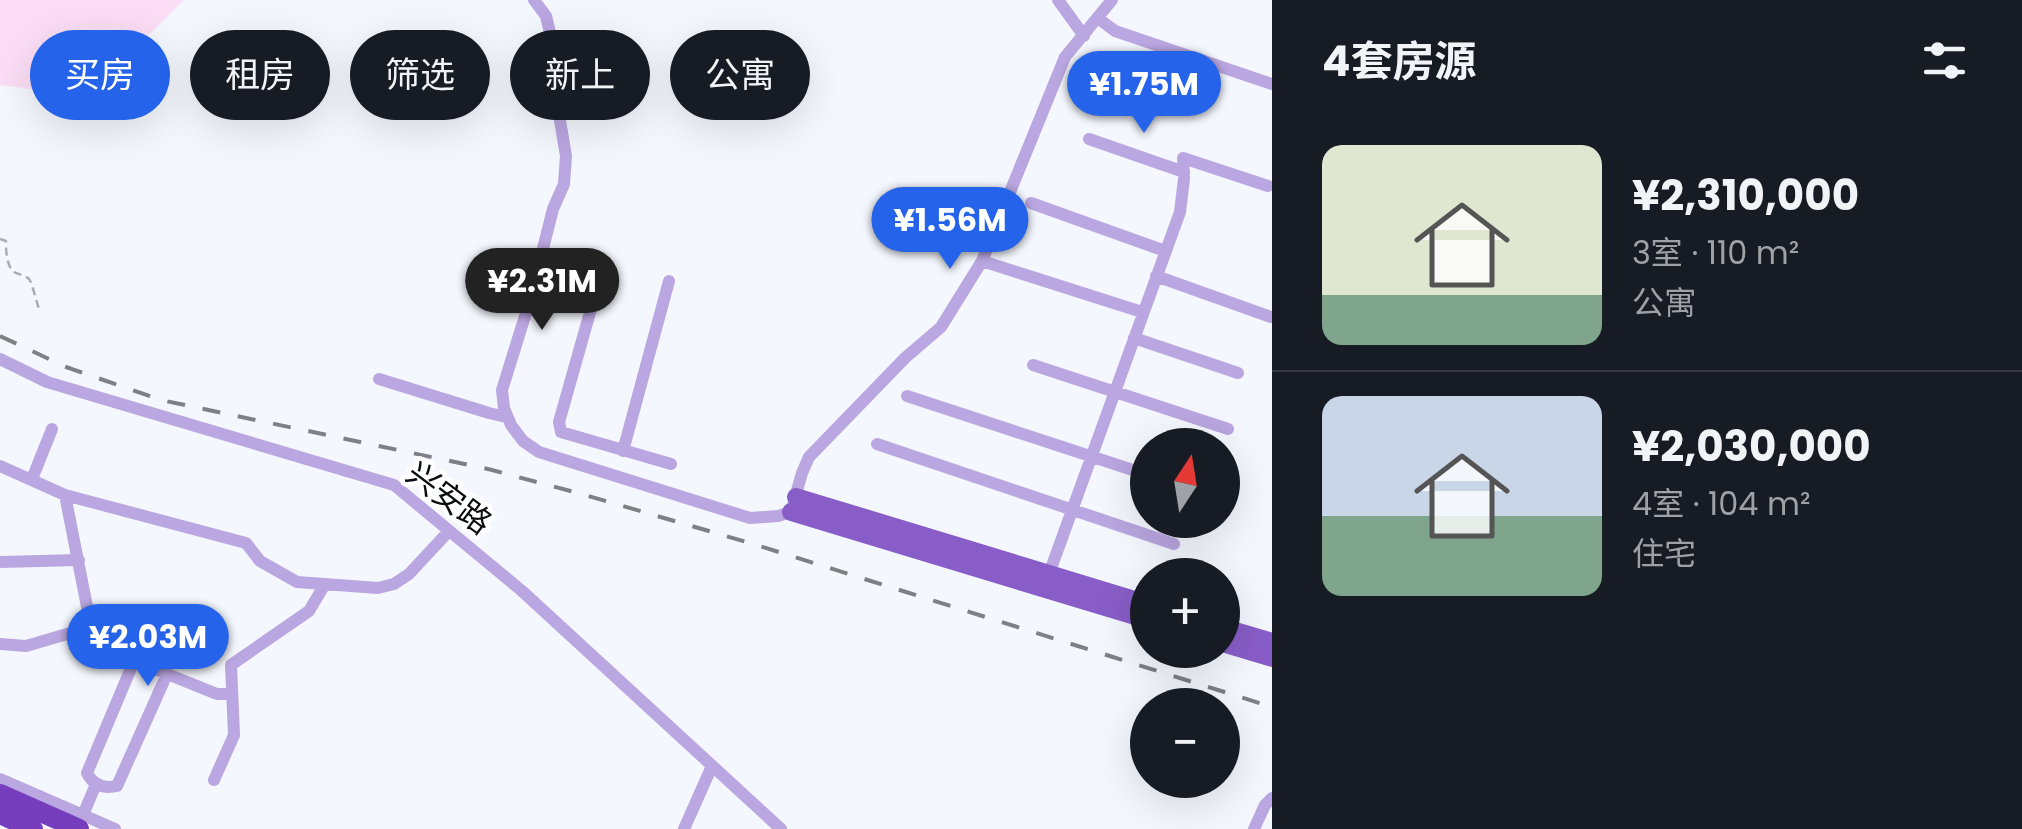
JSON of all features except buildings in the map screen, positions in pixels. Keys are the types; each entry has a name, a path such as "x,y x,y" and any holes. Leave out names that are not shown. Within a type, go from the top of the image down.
{"highway":[{"path":"0,794 81,822"},
{"path":"0,814 33,829"}],"main road":[{"path":"793,505 1130,599"},
{"path":"793,505 1130,614"},
{"path":"1240,632 1272,642"},
{"path":"1240,648 1272,658"}],"street":[{"path":"534,0 546,16 552,41 555,91 566,156 564,184 553,209 502,390 506,417 523,441 539,452 750,518 778,516 793,505 810,457 905,358 941,327 982,261 1065,57 1112,0"},
{"path":"1058,0 1084,36"},
{"path":"1098,19 1114,31 1272,84"},
{"path":"1089,139 1184,172"},
{"path":"1049,574 1180,212 1184,158 1268,186"},
{"path":"1030,203 1166,251"},
{"path":"982,261 1142,312"},
{"path":"604,262 560,422 561,432 672,464"},
{"path":"1156,276 1271,317"},
{"path":"610,475 621,450 669,280"},
{"path":"1134,338 1238,373"},
{"name":"兴安路","path":"0,359 47,382 394,485 522,590 781,829"},
{"path":"1033,365 1225,428"},
{"path":"378,379 506,417"},
{"path":"906,396 1130,469"},
{"path":"32,479 52,429"},
{"path":"877,444 1174,544"},
{"path":"0,466 66,495 246,544 260,561 297,582 369,588 394,584 449,530"},
{"path":"0,644 26,646 91,627 66,495"},
{"path":"0,562 79,560"},
{"path":"214,780 234,736 231,664 308,610 325,584"},
{"path":"74,637 217,694 232,694"},
{"path":"134,661 87,773 96,784 106,788 117,786 167,674"},
{"path":"684,829 712,766"},
{"path":"0,779 81,822 115,829"},
{"path":"81,822 96,784"},
{"path":"1254,829 1272,798"}],"path":[{"path":"0,239 6,241 14,272 32,282 32,293 40,309"}],"shaded area":[{"path":"0,0 184,0 153,30 30,30 30,89 0,85"}],"railway":[{"path":"0,336 66,367 161,400 488,469 578,493 1272,707"}]}
